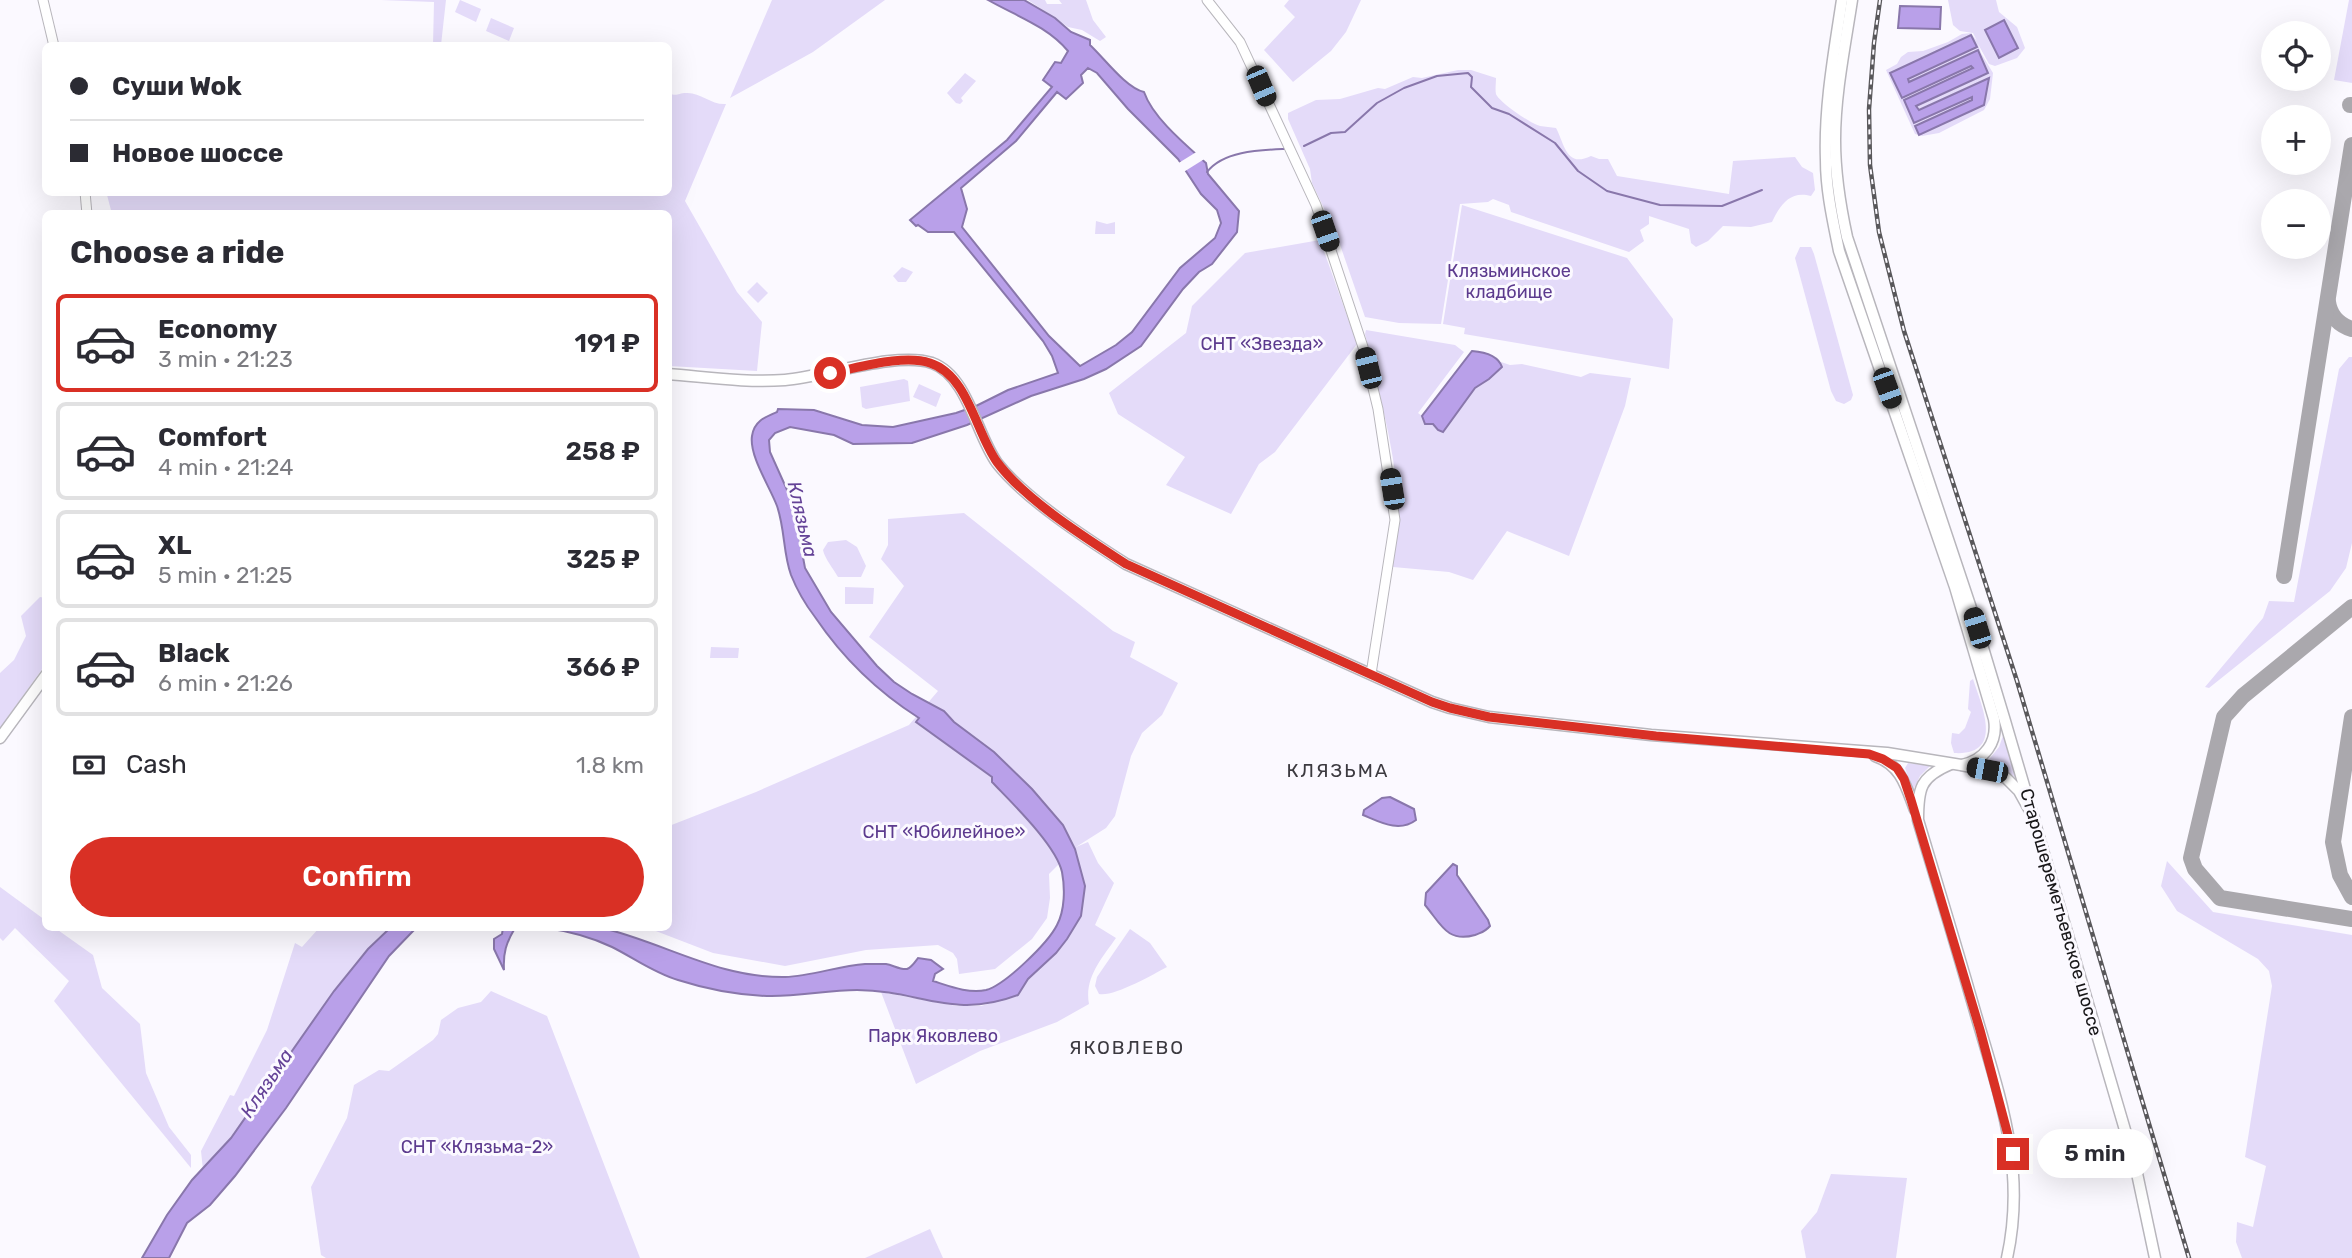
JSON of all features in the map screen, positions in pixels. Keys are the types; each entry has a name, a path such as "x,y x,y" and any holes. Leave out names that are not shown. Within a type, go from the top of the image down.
{"main road":[{"path":"1842,0 1830,80 1826,143 1831,210 1839,251 1922,490 1994,719 1995,735 1984,754 1978,759 1933,773 1922,785 1918,820"},
{"name":"Старошереметьевское шоссе","path":"1852,0 1835,142 1840,204 1847,237 1970,605 2135,1164 2155,1258"},
{"path":"672,374 783,380 880,364 917,360 930,363 955,380 992,454 1011,479 1090,541 1126,564 1432,702 1489,717 1656,736 1921,757 1987,770 2006,778 2019,791 2034,818"},
{"path":"0,738 42,680"},
{"path":"1869,754 1897,768 1904,779 1980,1030 2011,1144 2015,1194 2009,1258"},
{"path":"2149,1258 2150,1231"}],"street":[{"path":"43,0 53,42"},
{"path":"1207,0 1240,41 1316,205 1369,372 1389,472 1395,520 1371,674"}],"green space":[{"path":"381,0 446,0 441,42 433,42 434,2"},
{"path":"460,0 481,9 476,22 455,12"},
{"path":"772,0 885,0 813,52 730,98"},
{"path":"1028,0 1062,4 1059,0 1086,0 1093,20 1106,37 1100,41 1082,30 1068,27"},
{"path":"1289,0 1361,0 1346,32 1331,51 1293,82 1264,50 1295,17 1284,6"},
{"path":"1948,0 1996,0 1999,12 2017,27 2025,48 2017,58 1995,66 1989,64 1978,44 1993,73 1990,99 1984,110 1939,133 1922,136 1915,134 1886,70 1897,64 1908,52 1923,51 1962,34 1971,33 1977,41 1973,33 1960,31 1953,25","holes":["1976,47 1908,79 1909,82 1977,50 1987,73 1916,106 1918,110 1988,78 1984,105 1971,97 1914,123 1904,100 1973,68 1972,65 1902,97 1891,73"]},
{"path":"2349,0 2352,0 2352,83 2334,80"},
{"path":"491,18 514,28 509,41 486,31"},
{"path":"1471,70 1496,78 1496,94 1509,107 1536,125 1556,128 1571,157 1608,159 1617,176 1729,194 1733,161 1795,157 1802,167 1813,173 1815,190 1811,196 1797,195 1787,200 1772,222 1751,227 1723,226 1708,241 1696,247 1691,243 1689,229 1649,216 1649,224 1640,230 1644,241 1629,252 1511,212 1509,205 1493,199 1488,202 1460,204 1441,324 1399,323 1365,317 1337,236 1312,183 1310,169 1288,119 1288,113 1316,100 1340,99 1378,88 1385,89 1413,77 1422,78"},
{"path":"965,73 976,81 961,98 963,101 960,104 947,93"},
{"path":"672,94 696,94 715,103 726,104 685,201 737,292 762,322 757,371 672,366 672,210 111,210 107,196 672,196"},
{"name":"Клязьминское кладбище","path":"1462,205 1627,258 1673,319 1669,369 1464,334 1465,328 1443,324"},
{"path":"1096,221 1107,224 1115,222 1115,234 1095,234"},
{"name":"СНТ «Звезда»","path":"1320,240 1357,344 1275,452 1259,464 1231,514 1166,485 1185,457 1118,414 1109,393 1186,333 1192,306 1245,253"},
{"path":"1800,247 1811,247 1814,254 1853,395 1851,400 1844,404 1836,401 1831,391 1795,258"},
{"path":"902,267 913,272 906,282 898,282 893,276"},
{"path":"757,282 768,293 758,303 747,292"},
{"path":"1366,330 1455,345 1464,352 1418,413 1425,424 1462,403 1475,388 1502,367 1501,362 1581,377 1590,373 1631,378 1625,406 1569,556 1507,531 1473,580 1449,572 1393,567 1399,506 1396,476"},
{"path":"2352,357 2352,543 2346,568 2330,591 2209,688 2205,687 2263,618 2269,601 2294,602 2339,369"},
{"path":"904,379 908,381 910,401 866,409 862,407 860,387"},
{"path":"919,384 941,394 936,407 913,397"},
{"name":"СНТ «Юбилейное»","path":"964,513 1113,631 1135,642 1130,657 1178,683 1162,715 1142,733 1131,756 1115,816 1106,828 1076,847 1088,842 1098,863 1114,883 1095,925 1116,938 1092,977 1089,1004 1057,1022 980,1051 916,1084 881,992 957,1006 981,1006 1018,995 1028,979 1056,953 1074,849 1049,874 1047,918 1032,939 995,969 959,974 957,959 953,953 938,945 866,950 785,966 713,953 656,931 672,931 672,825 756,792 909,725 938,691 869,637 904,586 881,559 888,545 888,519"},
{"path":"846,540 857,547 866,566 861,577 838,577 824,553 828,542"},
{"path":"845,587 874,588 873,604 845,604"},
{"path":"42,597 42,669 0,728 0,673 14,660 26,636 21,616"},
{"path":"711,647 739,648 738,658 710,658"},
{"path":"1973,679 1984,716 1985,738 1980,747 1970,752 1954,753 1952,733 1959,734 1965,728 1971,712 1968,709 1970,681"},
{"path":"2004,733 2018,777 2016,778 2006,770 1986,763 1999,747"},
{"path":"1908,763 1930,766 1920,776 1913,790 1905,768"},
{"path":"2167,861 2213,912 2352,935 2352,1258 2242,1258 2236,1242 2237,1222 2253,1227 2266,1166 2245,1157 2272,986 2269,971 2258,959 2177,911 2161,886"},
{"path":"0,887 42,918 42,931 59,931 93,955 102,988 140,1024 146,1073 169,1127 191,1155 191,1168 54,1001 69,981 15,928 3,941 0,938"},
{"path":"1130,929 1150,943 1167,967 1123,989 1099,994 1095,986 1097,977"},
{"path":"316,931 387,931 336,988 250,1112 203,1170 201,1151 230,1095 234,1096 267,1030 295,943 302,947"},
{"name":"СНТ «Клязьма-2»","path":"491,991 547,1016 640,1258 326,1258 321,1255 311,1187 347,1118 354,1085 379,1070 389,1071 433,1040 438,1034 441,1020 458,1008 481,1002"},
{"path":"1831,1174 1907,1178 1896,1258 1806,1258 1801,1231 1817,1212"},
{"path":"930,1229 943,1258 865,1258"}],"shaded area":[{"path":"988,0 1024,0 1055,18 1071,32 1090,40 1090,45 1116,72 1130,85 1144,92 1162,121 1206,163 1208,174 1239,211 1237,232 1212,264 1199,272 1183,289 1141,346 1106,369 1084,379 1031,396 967,425 912,443 853,444 834,435 790,427 775,433 769,440 770,452 793,503 805,568 831,612 894,682 944,711 954,722 994,752 1032,789 1063,825 1075,849 1085,886 1081,916 1056,953 1028,979 1018,995 974,1005 936,1002 879,991 834,991 778,996 722,991 669,977 596,940 561,931 613,931 717,967 762,976 795,976 865,964 886,964 907,969 918,958 931,960 943,969 935,974 933,981 959,989 979,991 994,987 1014,972 1045,942 1057,925 1064,899 1062,872 1042,837 992,782 992,777 916,722 919,718 889,697 862,673 837,646 805,602 791,575 777,506 752,444 753,431 758,423 778,409 814,410 862,425 893,427 956,413 1008,390 1058,373 1043,341 954,232 928,232 910,220 1007,140 1052,87 1043,80 1055,62 1061,63 1068,51 1041,28","holes":["1088,68 1097,73 1128,109 1178,159 1201,194 1217,210 1221,223 1215,238 1180,268 1132,332 1116,345 1080,366 1049,336 962,227 967,209 961,188 1016,141 1057,92 1066,99 1083,83 1081,75"]},
{"path":"1900,6 1941,7 1940,29 1898,28"},
{"path":"2004,20 2018,48 1999,58 1985,30"},
{"path":"1971,35 1977,47 1908,79 1909,82 1978,50 1988,73 1916,106 1919,110 1989,78 1984,105 1919,135 1915,126 1972,100 1972,97 1914,123 1904,100 1973,68 1971,66 1902,98 1890,73"},
{"path":"1472,351 1494,357 1502,367 1475,388 1443,432 1433,424 1425,424 1422,416"},
{"path":"1390,797 1414,809 1416,820 1410,824 1396,826 1363,815 1364,810 1382,798"},
{"path":"1453,864 1457,866 1457,875 1490,926 1475,935 1465,937 1451,934 1440,925 1425,905 1426,893"},
{"path":"387,931 413,931 389,956 286,1108 235,1176 210,1205 187,1223 169,1258 142,1258 167,1215 192,1180 231,1138 334,991 368,949"},
{"path":"502,931 513,931 506,948 504,970 494,949 494,939"}],"pier":[{"path":"1198,151 1206,158 1182,173 1177,164"}],"waterway":[{"path":"1304,146 1331,133 1345,132 1377,103 1404,88 1437,76 1468,73 1472,77 1471,87 1492,108 1509,114 1555,143 1578,171 1607,191 1660,205 1722,206 1762,190"},
{"path":"1207,172 1214,165 1232,156 1253,151 1284,149"}],"taxiway":[{"path":"2284,576 2352,145"},
{"path":"2328,302 2336,319 2352,329"},
{"path":"2352,607 2243,696 2224,717 2191,858 2195,869 2220,898 2352,919"},
{"path":"2352,717 2333,842 2340,875 2352,897"}],"railway":[{"path":"1880,0 1869,109 1870,165 1879,232 1904,331 2017,681 2189,1258"}],"district":[{"name":"КЛЯЗЬМА","path":"1338,770"},
{"name":"ЯКОВЛЕВО","path":"1127,1047"}],"route":[{"path":"830,373 917,360 937,366 955,380 992,454 1011,479 1090,541 1126,564 1432,702 1489,717 1656,736 1869,754 1891,763 1904,779 1918,820 1984,1042 2013,1154"}],"water label":[{"name":"Клязьма","path":"803,519"},
{"name":"Клязьма","path":"266,1083"}],"park label":[{"name":"Парк Яковлево","path":"933,1036"}]}
